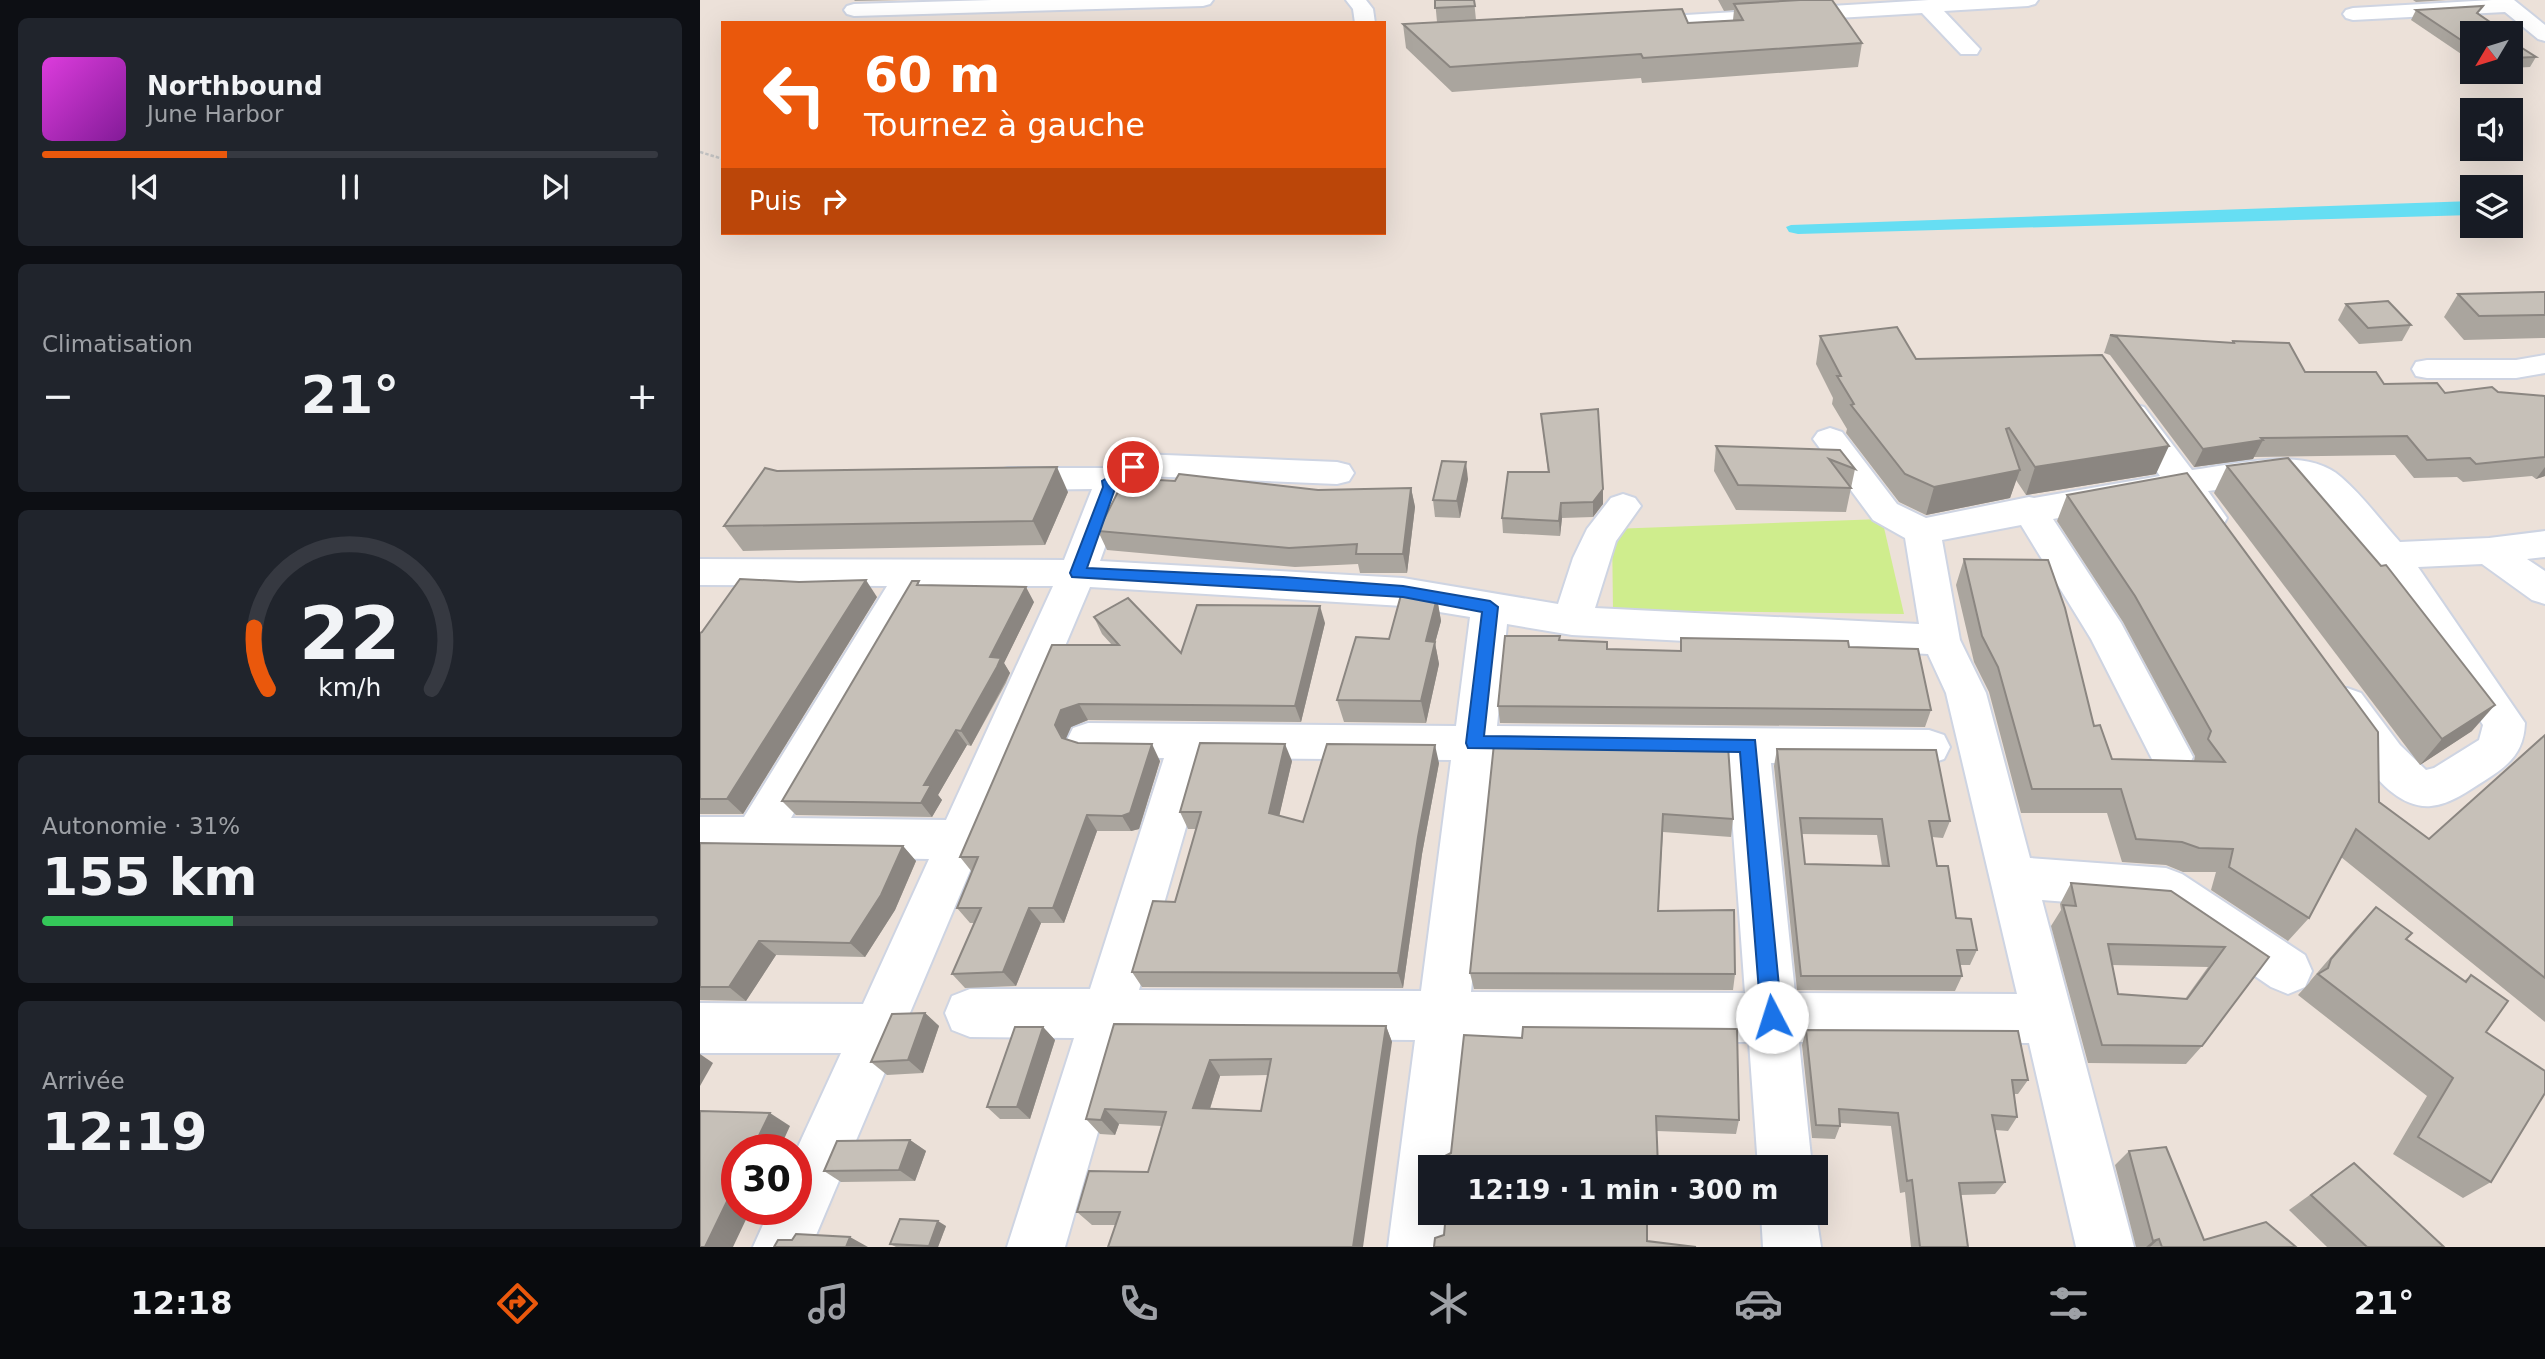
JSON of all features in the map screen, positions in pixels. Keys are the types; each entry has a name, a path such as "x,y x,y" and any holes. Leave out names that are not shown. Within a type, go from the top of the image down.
{"street":[{"path":"854,10 1203,0"},
{"path":"1356,0 1363,9 1365,21"},
{"path":"1708,0 1719,20"},
{"path":"1620,21 1719,20 2028,0"},
{"path":"2353,15 2506,3 2545,34"},
{"path":"1928,7 1969,49"},
{"path":"2427,369 2516,369 2545,364"},
{"path":"2114,387 2232,549"},
{"path":"1830,439 1885,512 1922,531 2029,509 2183,483 2290,469 2313,475 2328,484 2391,555 2504,723 2504,740 2496,752 2433,788 2418,788 2403,780 2330,681"},
{"path":"976,480 1102,478 1110,481 1140,465 1337,473"},
{"path":"782,1247 1077,573 1110,481"},
{"path":"1572,621 1591,558 1600,538 1623,506"},
{"path":"2029,509 2107,633 2172,757"},
{"path":"1922,531 1941,639 1966,693 2105,1247"},
{"path":"2391,555 2489,551 2545,544"},
{"path":"2489,551 2545,590"},
{"path":"724,604 748,571"},
{"path":"700,572 1077,573 1283,583 1403,592 1572,621 1941,639"},
{"path":"756,837 914,573"},
{"path":"1417,1247 1490,607"},
{"path":"1088,740 1929,747"},
{"path":"1036,1247 1105,1013 1190,741"},
{"path":"1748,745 1784,1155"},
{"path":"700,836 960,840"},
{"path":"2012,877 2166,889 2288,971"},
{"path":"970,1013 2048,1019"},
{"path":"700,1028 877,1029"},
{"path":"1790,1225 1792,1247"}],"path":[{"path":"700,152 721,158"}],"green space":[{"path":"1882,519 1904,614 1613,610 1612,529"}],"water":[{"path":"2460,201 2460,215 1798,234 1789,232 1786,227"}],"building":[{"path":"1435,0 1474,0 1475,6 1435,8"},
{"path":"1832,0 1862,43 1643,58 1641,54 1450,67 1403,24 1682,9 1688,23 1743,20 1734,4"},
{"path":"2483,6 2477,13 2489,21 2460,21 2460,39 2416,10"},
{"path":"2524,49 2536,57 2524,57"},
{"path":"2545,292 2545,315 2479,316 2458,294"},
{"path":"2388,301 2411,325 2368,328 2346,304"},
{"path":"1897,327 1916,359 2102,355 2169,446 2035,467 2009,428 2006,429 2020,470 1934,487 1905,474 1851,405 1854,404 1837,376 1841,376 1820,336"},
{"path":"2110,335 2234,343 2233,341 2289,343 2305,372 2376,372 2384,384 2437,383 2445,393 2492,387 2498,392 2545,396 2545,457 2476,464 2470,458 2427,460 2407,436 2261,438 2263,440 2203,449 2117,337"},
{"path":"1598,409 1603,489 1593,502 1561,503 1559,521 1502,518 1508,472 1549,472 1541,414"},
{"path":"1716,446 1840,450 1855,469 1829,459 1851,488 1738,485"},
{"path":"2288,458 2381,566 2386,565 2495,705 2442,739 2227,466"},
{"path":"1442,461 1466,462 1457,501 1433,500"},
{"path":"1057,467 1033,521 724,526 765,468 777,471"},
{"path":"2187,473 2378,732 2379,802 2429,839 2545,735 2545,978 2356,829 2309,918 2229,867 2233,849 2199,848 2182,842 2136,839 2121,789 2032,789 1998,667 1982,636 1964,559 2048,560 2065,608 2094,726 2100,725 2112,759 2225,762 2208,739 2211,731 2135,596 2067,495"},
{"path":"1179,474 1318,490 1411,488 1403,554 1356,554 1357,544 1289,548 1098,531 1125,478 1175,481"},
{"path":"740,579 799,582 866,580 727,799 700,799 700,633"},
{"path":"912,581 919,581 917,585 1026,587 990,657 1001,658 997,667 961,731 956,730 924,785 931,785 921,803 782,801"},
{"path":"1401,595 1437,598 1426,641 1435,642 1421,701 1337,700 1356,637 1389,639"},
{"path":"1128,598 1181,653 1197,605 1320,606 1295,706 1079,704 1061,710 1055,725 1062,738 1078,743 1152,744 1130,813 1122,816 1087,815 1053,908 1029,908 1003,972 952,974 981,908 957,908 978,857 960,857 1052,645 1119,645 1094,617"},
{"path":"1505,636 1560,636 1559,640 1607,642 1607,649 1681,651 1681,638 1848,641 1849,647 1918,649 1931,710 1498,706"},
{"path":"1200,743 1285,744 1269,813 1303,822 1327,744 1435,745 1398,973 1132,972 1153,901 1175,902 1201,812 1180,812"},
{"path":"1494,744 1728,746 1733,819 1663,814 1658,911 1734,910 1735,974 1470,973"},
{"path":"1777,749 1936,750 1950,821 1929,821 1937,866 1948,866 1956,918 1971,919 1977,950 1957,950 1962,976 1801,976","holes":["1800,818 1882,819 1889,866 1805,864"]},
{"path":"700,843 903,846 881,895 850,943 759,941 729,987 700,987"},
{"path":"2071,883 2171,891 2269,957 2202,1046 2102,1045 2063,905 2076,906","holes":["2108,944 2225,947 2187,999 2118,994"]},
{"path":"2376,907 2412,933 2406,939 2466,982 2471,975 2508,1001 2486,1032 2545,1071 2545,1093 2491,1182 2418,1137 2453,1078 2318,974 2328,968 2331,959"},
{"path":"925,1013 908,1060 871,1062 892,1014"},
{"path":"1114,1024 1386,1026 1353,1247 1108,1247 1120,1212 1077,1212 1089,1171 1148,1172 1166,1112 1105,1109 1101,1120 1086,1119","holes":["1271,1059 1261,1111 1193,1108 1210,1060"]},
{"path":"1015,1027 1043,1027 1017,1107 987,1107"},
{"path":"1523,1027 1737,1029 1739,1120 1656,1116 1658,1155 1447,1155 1451,1153 1464,1035 1522,1038"},
{"path":"1806,1030 2018,1031 2028,1080 2012,1080 2017,1117 1992,1115 2005,1182 1959,1183 1968,1247 1920,1247 1912,1180 1907,1181 1898,1113 1839,1109 1840,1126 1816,1125"},
{"path":"700,1111 770,1113 760,1134 721,1134 721,1214 705,1247 700,1247"},
{"path":"910,1140 899,1170 824,1171 837,1141"},
{"path":"2166,1147 2204,1240 2266,1222 2296,1247 2162,1247 2159,1239 2153,1241 2129,1151"},
{"path":"2354,1163 2444,1247 2367,1247 2311,1195"},
{"path":"900,1219 938,1221 929,1246 890,1244"},
{"path":"1445,1225 1647,1225 1647,1241 1696,1247 1434,1247 1435,1238 1444,1235"},
{"path":"796,1234 850,1237 846,1247 774,1247 778,1240 792,1240"}],"route":[{"path":"1133,467 1110,481 1077,573 1403,592 1490,607 1475,743 1748,745 1772,1017"}]}
